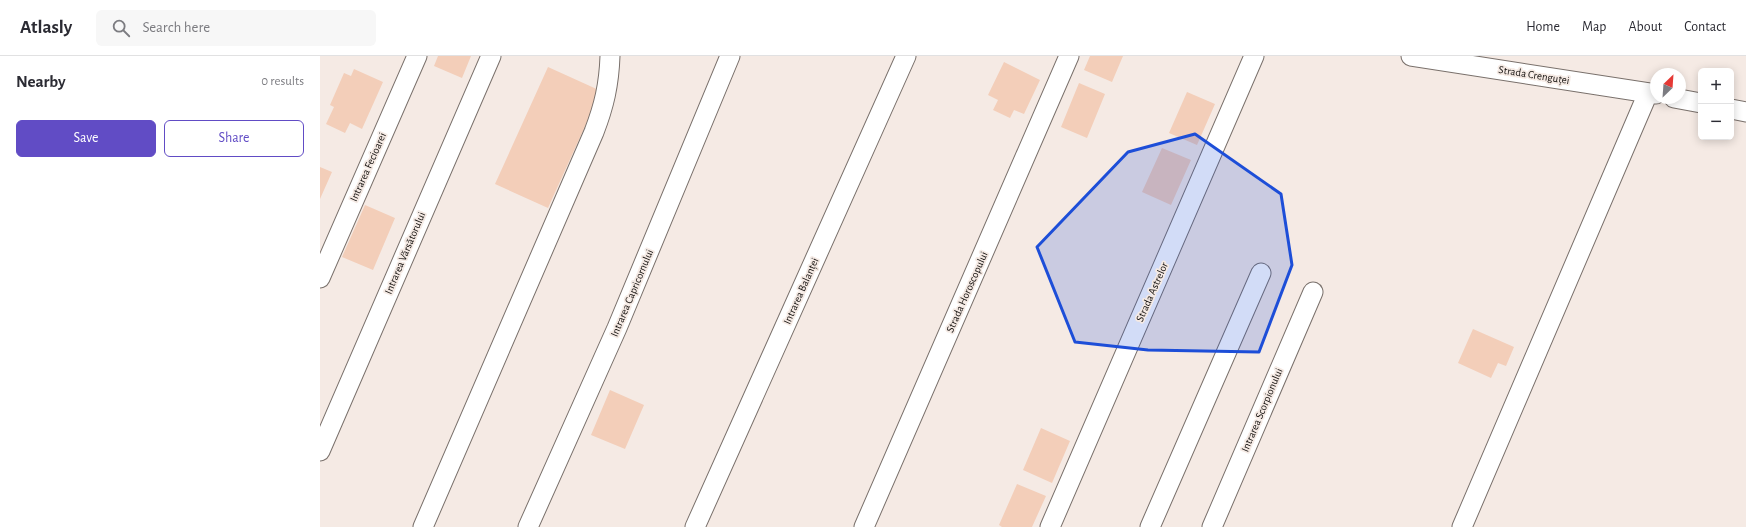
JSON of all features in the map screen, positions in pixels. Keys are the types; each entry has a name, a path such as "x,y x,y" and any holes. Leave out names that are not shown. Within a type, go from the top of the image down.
{"street":[{"name":"Intrarea Fecioarei","path":"320,278 417,56"},
{"name":"Intrarea Vărsătorului","path":"320,451 491,56"},
{"path":"424,527 594,132 608,89 610,56"},
{"name":"Intrarea Capricornului","path":"528,527 617,328 730,56"},
{"name":"Intrarea Balanței","path":"695,527 906,56"},
{"name":"Strada Horoscopului","path":"864,527 1069,56"},
{"name":"Strada Astrelor","path":"1050,527 1254,56"},
{"name":"Strada Crenguței","path":"1411,56 1650,94"},
{"path":"1462,527 1650,99"},
{"path":"1686,100 1698,102"},
{"path":"1734,110 1746,112"},
{"path":"1150,527 1261,273"},
{"name":"Intrarea Scorpionului","path":"1212,527 1313,292"}],"highlighted area":[{"path":"1195,134 1281,194 1292,265 1259,352 1148,350 1075,342 1037,247 1128,152"}],"building":[{"path":"438,56 471,56 462,78 434,66"},
{"path":"1090,56 1123,56 1112,82 1084,70"},
{"path":"1004,62 1040,80 1024,114 1014,110 1010,118 993,110 998,100 988,95"},
{"path":"548,67 601,91 548,208 495,184"},
{"path":"354,69 383,82 362,129 350,123 345,133 326,124 334,107 330,105 344,73 351,76"},
{"path":"1079,83 1105,94 1087,138 1061,127"},
{"path":"1187,92 1215,104 1197,145 1169,133"},
{"path":"1162,148 1191,160 1171,205 1142,192"},
{"path":"320,167 332,172 320,199"},
{"path":"365,205 395,218 373,270 342,257"},
{"path":"1473,329 1514,347 1506,366 1498,363 1491,378 1458,363"},
{"path":"610,390 644,405 625,449 591,435"},
{"path":"1041,428 1070,441 1052,483 1023,470"},
{"path":"1017,484 1046,496 1032,527 1002,527 999,525"}]}
